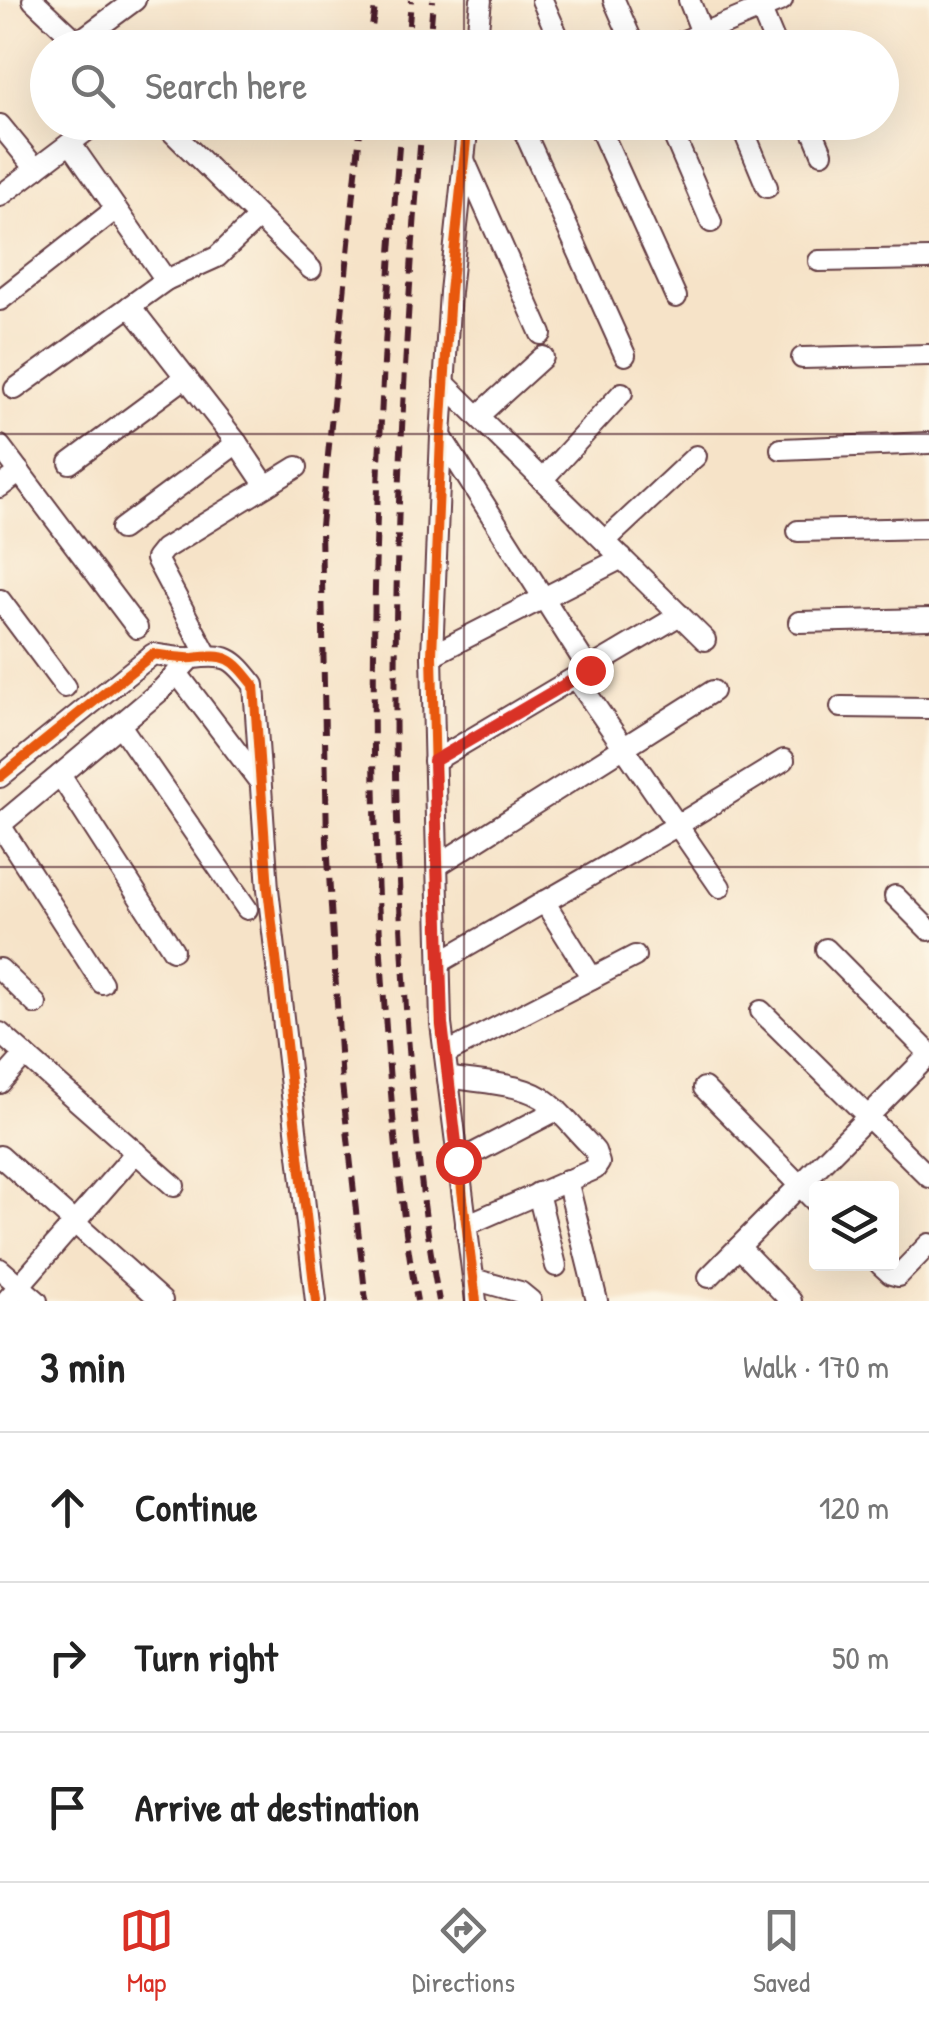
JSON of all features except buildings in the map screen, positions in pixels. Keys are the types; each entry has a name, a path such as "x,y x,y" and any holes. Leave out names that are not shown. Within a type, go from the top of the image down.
{"street":[{"path":"33,0 65,30"},
{"path":"99,30 135,0"},
{"path":"480,30 481,0"},
{"path":"542,0 555,30"},
{"path":"614,0 627,30"},
{"path":"689,0 701,30"},
{"path":"720,30 758,4 782,0"},
{"path":"758,4 769,30"},
{"path":"0,125 36,169"},
{"path":"0,196 76,140"},
{"path":"180,140 311,269"},
{"path":"466,140 450,292 432,655 442,1024 476,1301"},
{"path":"528,140 625,355"},
{"path":"605,140 676,297"},
{"path":"676,140 711,222"},
{"path":"747,140 767,187"},
{"path":"817,140 822,153"},
{"path":"71,144 166,280"},
{"path":"464,160 541,334"},
{"path":"0,300 116,209"},
{"path":"16,389 166,280 217,257 258,218"},
{"path":"819,261 929,259"},
{"path":"130,306 238,443 266,486"},
{"path":"802,358 929,355"},
{"path":"478,416 543,357"},
{"path":"70,463 186,378"},
{"path":"444,383 705,640"},
{"path":"542,480 622,392"},
{"path":"441,436 544,598 624,747 720,887"},
{"path":"121,529 238,443"},
{"path":"781,449 929,444"},
{"path":"0,446 137,628"},
{"path":"605,541 696,456"},
{"path":"260,783 192,662 156,559 164,549 297,466"},
{"path":"0,487 20,472"},
{"path":"798,531 929,528"},
{"path":"432,655 622,558"},
{"path":"0,600 65,687"},
{"path":"434,761 680,615"},
{"path":"799,622 929,619"},
{"path":"0,776 153,654 192,662 225,657 254,685 268,888 316,1301"},
{"path":"102,983 0,825 192,662"},
{"path":"438,864 713,691"},
{"path":"842,707 929,708"},
{"path":"120,725 247,909"},
{"path":"440,962 678,826 784,760"},
{"path":"60,775 173,950"},
{"path":"895,896 929,930"},
{"path":"544,901 592,978"},
{"path":"709,1277 929,1054 826,949"},
{"path":"445,1054 635,956"},
{"path":"0,969 36,1004"},
{"path":"761,1010 929,1177"},
{"path":"0,1034 174,1186"},
{"path":"0,1083 25,1055"},
{"path":"448,1077 523,1090 548,1102 594,1151 599,1163 595,1169 466,1225"},
{"path":"704,1088 809,1195"},
{"path":"458,1161 556,1110"},
{"path":"12,1293 136,1152"},
{"path":"0,1156 162,1301"},
{"path":"567,1180 597,1301"},
{"path":"538,1193 556,1266"},
{"path":"888,1271 898,1276 929,1244"},
{"path":"738,1247 791,1301"},
{"path":"0,1269 12,1293 37,1301"},
{"path":"473,1279 520,1292 531,1301"}],"railway":[{"path":"372,30 376,0"},
{"path":"408,30 411,0"},
{"path":"430,30 433,0"},
{"path":"359,140 321,526 327,842 342,1084 366,1301"},
{"path":"400,140 380,451 374,781 390,1076 400,1189 417,1301"},
{"path":"421,140 401,454 396,787 412,1081 422,1192 439,1301"}],"cycle path":[{"path":"466,140 450,292 432,655 441,1024 476,1301"},
{"path":"0,777 153,654 222,657 240,668 254,685 268,889 316,1301"}],"route":[{"path":"458,1161 442,1024 434,761 590,670"}]}
